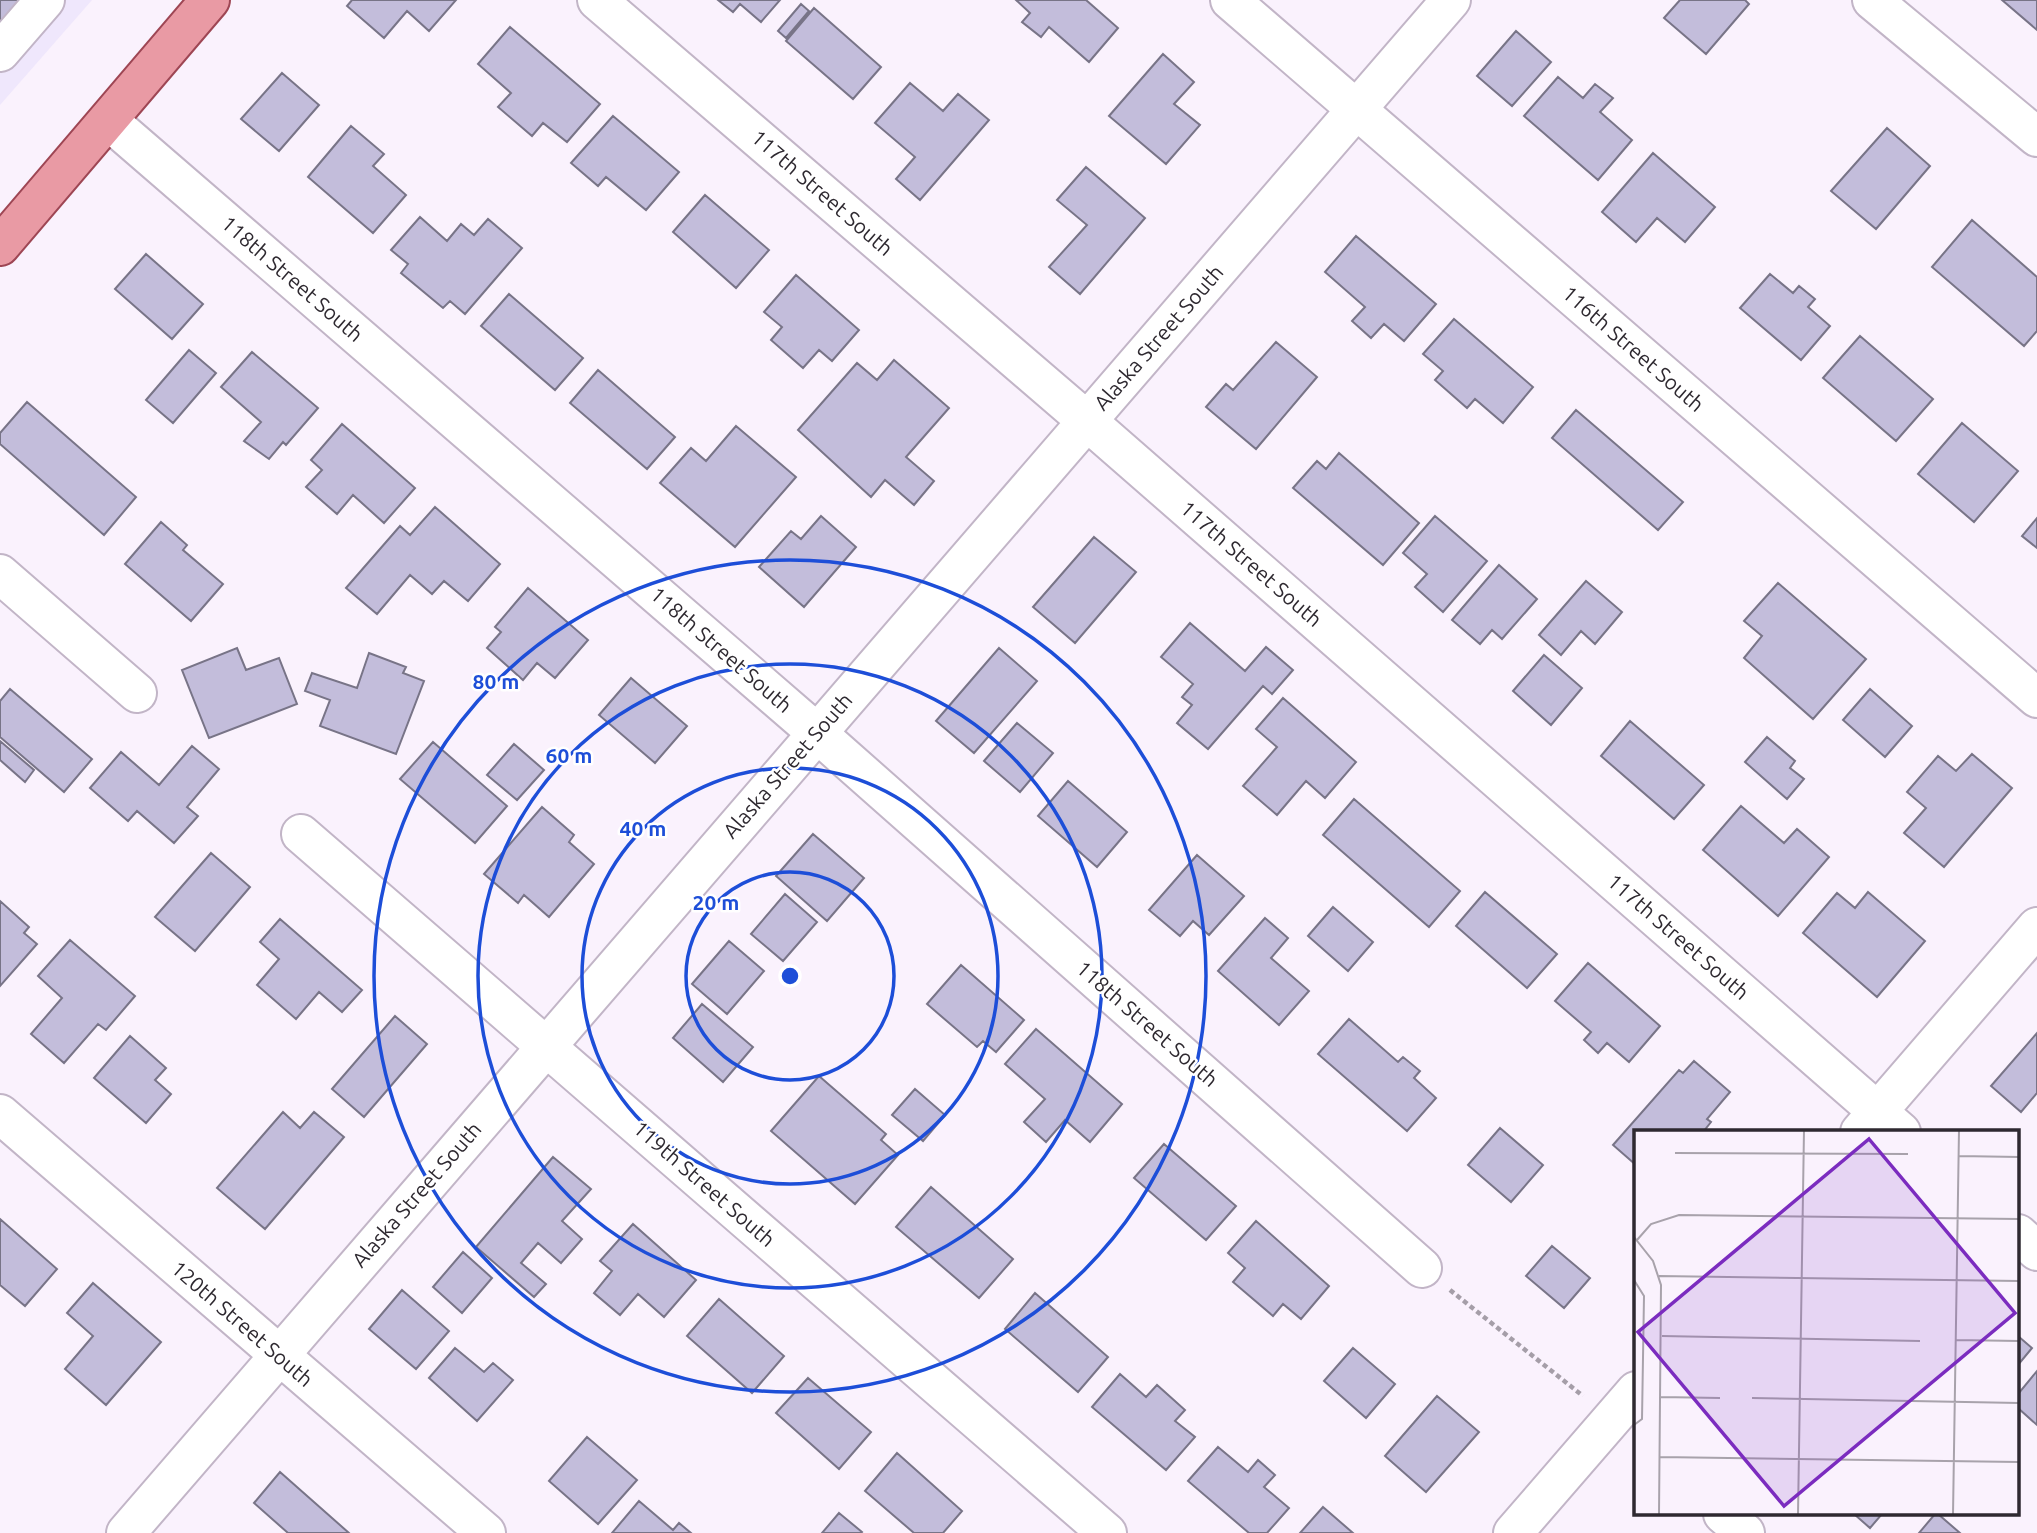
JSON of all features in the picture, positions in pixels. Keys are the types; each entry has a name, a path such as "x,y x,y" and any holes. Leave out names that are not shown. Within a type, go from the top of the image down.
{"main road":[{"path":"0,246 210,0"}],"street":[{"path":"0,52 45,0"},
{"name":"117th Street South","path":"597,0 1087,421 1879,1125"},
{"name":"116th Street South","path":"1230,0 2037,698"},
{"name":"Alaska Street South","path":"126,1533 1451,0"},
{"path":"1872,0 2037,137"},
{"name":"118th Street South","path":"109,121 817,733 1422,1268"},
{"path":"0,574 137,693"},
{"name":"119th Street South","path":"301,834 1107,1533"},
{"path":"1879,1125 2037,928"},
{"name":"120th Street South","path":"0,1114 486,1533"},
{"path":"2020,1236 2037,1251"},
{"path":"1513,1533 1628,1417"},
{"path":"1725,1516 1745,1533"}],"path":[{"path":"1422,1268 1628,1417"}],"shaded area":[{"path":"0,0 92,0 0,105"}],"building":[{"path":"0,0 36,0 0,41"},
{"path":"352,0 456,0 429,31 407,11 384,38 347,6"},
{"path":"718,0 780,0 761,22 740,4 733,12"},
{"path":"1016,0 1086,0 1118,28 1089,62 1049,27 1041,37 1022,22 1030,13"},
{"path":"1680,0 1745,0 1749,4 1706,54 1664,18"},
{"path":"2002,0 2037,0 2037,30"},
{"path":"801,4 809,11 786,38 778,31"},
{"path":"814,8 881,67 853,99 786,41"},
{"path":"510,27 600,104 567,142 543,123 532,136 498,107 511,93 478,64"},
{"path":"1516,31 1551,62 1512,106 1477,76"},
{"path":"1163,54 1194,82 1174,104 1200,125 1166,164 1109,116"},
{"path":"282,73 319,105 279,151 241,119"},
{"path":"1558,77 1583,98 1595,84 1613,98 1600,112 1632,140 1598,180 1524,116"},
{"path":"910,83 943,111 958,94 989,120 920,200 896,179 915,157 875,123"},
{"path":"613,116 679,172 646,210 606,177 598,186 571,163"},
{"path":"351,126 384,154 373,166 406,195 373,233 308,177"},
{"path":"1887,128 1930,166 1876,229 1831,191"},
{"path":"1653,153 1715,207 1685,242 1657,218 1636,242 1602,212"},
{"path":"1086,167 1145,218 1080,294 1049,267 1087,225 1057,200"},
{"path":"705,195 769,250 736,288 673,232"},
{"path":"420,217 447,241 461,224 474,235 488,219 522,248 465,314 450,301 443,308 401,273 408,264 391,250"},
{"path":"1972,220 2037,277 2037,331 2024,346 1932,267"},
{"path":"1356,236 1436,304 1404,341 1384,324 1371,338 1352,321 1365,307 1325,272"},
{"path":"146,254 203,304 172,339 115,289"},
{"path":"1770,274 1793,293 1799,286 1815,299 1808,307 1830,326 1801,360 1740,308"},
{"path":"796,275 859,330 832,361 819,350 803,368 771,340 782,327 764,312"},
{"path":"509,294 583,358 555,390 481,326"},
{"path":"1454,319 1533,387 1503,423 1475,399 1467,408 1435,380 1443,371 1423,354"},
{"path":"1860,336 1933,399 1896,441 1823,378"},
{"path":"1276,342 1317,377 1256,449 1206,407 1226,384 1233,390"},
{"path":"189,350 216,373 173,423 146,400"},
{"path":"252,352 318,408 286,445 283,442 269,459 244,441 261,422 221,387"},
{"path":"894,360 949,408 906,457 934,481 914,505 885,480 871,497 798,430 857,363 877,380"},
{"path":"598,370 675,437 647,469 570,403"},
{"path":"27,402 136,497 104,535 0,444 0,433"},
{"path":"1576,410 1683,502 1658,530 1552,438"},
{"path":"1962,423 2018,471 1974,522 1918,474"},
{"path":"342,424 415,488 384,523 353,495 337,514 306,487 322,470 311,460"},
{"path":"736,426 796,477 735,547 660,483 691,448 706,461"},
{"path":"1339,453 1419,523 1383,565 1293,488 1317,461 1326,469"},
{"path":"435,507 500,564 468,601 444,581 432,594 410,575 377,614 346,588 400,526 410,535"},
{"path":"821,516 856,547 804,607 759,567 791,531 801,539"},
{"path":"1435,516 1487,561 1443,612 1415,587 1427,574 1403,553"},
{"path":"2037,518 2037,548 2022,536"},
{"path":"161,522 187,545 183,550 223,584 191,621 125,564"},
{"path":"1094,537 1136,572 1075,643 1033,607"},
{"path":"1499,565 1537,599 1502,639 1492,630 1480,644 1452,620"},
{"path":"1586,581 1622,612 1595,644 1581,631 1561,655 1539,635"},
{"path":"1778,583 1866,659 1813,719 1744,658 1762,636 1744,621"},
{"path":"528,588 588,640 555,678 537,663 523,680 487,648 501,632 495,627"},
{"path":"1190,623 1245,671 1266,647 1293,670 1272,694 1263,686 1208,749 1177,723 1192,705 1182,697 1193,684 1161,657"},
{"path":"237,648 246,670 279,658 297,704 209,738 182,670"},
{"path":"999,648 1037,681 974,753 936,721"},
{"path":"369,653 406,667 403,673 424,681 396,754 320,726 330,700 305,691 312,673 357,688"},
{"path":"1544,655 1582,688 1551,725 1513,691"},
{"path":"631,678 687,726 655,763 599,715"},
{"path":"10,689 92,759 64,792 0,737 0,701"},
{"path":"1870,689 1912,726 1885,757 1843,720"},
{"path":"1283,698 1356,762 1325,798 1306,781 1277,815 1243,786 1277,747 1256,729"},
{"path":"1630,721 1704,785 1674,819 1601,756"},
{"path":"1017,723 1053,753 1020,792 984,761"},
{"path":"1767,737 1795,761 1790,768 1804,779 1787,799 1745,762"},
{"path":"0,741 34,770 25,782 0,760"},
{"path":"433,742 507,806 475,843 400,779"},
{"path":"514,744 544,770 517,800 487,775"},
{"path":"192,746 219,769 187,807 198,816 174,843 137,811 128,821 90,788 121,752 159,785"},
{"path":"1972,754 2012,788 1944,867 1904,833 1926,808 1907,792 1938,756 1956,771"},
{"path":"1068,781 1127,832 1097,867 1038,816"},
{"path":"1354,799 1460,891 1429,927 1323,835"},
{"path":"1741,806 1784,843 1797,829 1829,857 1778,916 1703,850"},
{"path":"542,807 574,835 569,842 594,864 549,917 524,895 518,903 484,874"},
{"path":"813,834 864,878 827,921 776,876"},
{"path":"211,853 250,887 195,951 155,917"},
{"path":"1197,855 1244,896 1209,935 1193,921 1180,936 1149,910"},
{"path":"1485,892 1557,954 1527,988 1456,926"},
{"path":"1868,892 1925,941 1877,997 1803,933 1837,893 1855,908"},
{"path":"785,894 817,922 783,961 751,934"},
{"path":"0,901 29,927 24,933 37,944 0,986"},
{"path":"1333,907 1373,942 1348,971 1308,936"},
{"path":"1265,918 1288,938 1271,958 1309,991 1279,1025 1218,971"},
{"path":"280,919 362,990 342,1012 319,992 296,1019 257,985 279,959 260,942"},
{"path":"70,940 135,996 106,1030 98,1024 64,1063 31,1034 62,998 38,976"},
{"path":"729,941 764,971 727,1014 692,984"},
{"path":"1588,963 1660,1026 1629,1062 1607,1043 1598,1053 1584,1040 1591,1032 1555,1001"},
{"path":"961,965 1024,1020 996,1052 983,1041 977,1047 927,1004"},
{"path":"702,1004 753,1047 723,1082 673,1038"},
{"path":"395,1016 427,1044 364,1117 332,1089"},
{"path":"1349,1019 1398,1062 1403,1057 1420,1071 1414,1078 1436,1098 1407,1131 1318,1054"},
{"path":"1036,1029 1122,1104 1090,1142 1065,1120 1046,1142 1024,1122 1045,1099 1005,1064"},
{"path":"2037,1033 2037,1093 2021,1112 1991,1086"},
{"path":"130,1036 166,1068 155,1080 171,1094 146,1123 94,1078"},
{"path":"1694,1061 1730,1092 1707,1119 1711,1122 1705,1130 1634,1130 1634,1163 1613,1145 1679,1070 1683,1073"},
{"path":"819,1076 886,1134 881,1140 898,1155 855,1204 771,1131"},
{"path":"915,1089 945,1115 923,1141 892,1115"},
{"path":"283,1112 300,1128 314,1112 344,1137 265,1229 217,1188"},
{"path":"1500,1128 1543,1165 1511,1202 1468,1165"},
{"path":"1164,1144 1236,1206 1206,1240 1134,1178"},
{"path":"553,1157 591,1189 562,1221 582,1239 561,1263 538,1243 521,1263 546,1284 534,1297 476,1247"},
{"path":"931,1187 1013,1259 979,1298 896,1227"},
{"path":"0,1219 57,1269 25,1306 0,1285"},
{"path":"1256,1221 1329,1286 1301,1319 1283,1304 1273,1316 1233,1282 1245,1268 1228,1253"},
{"path":"633,1224 696,1280 664,1317 638,1294 620,1315 594,1293 612,1271 600,1261"},
{"path":"1552,1246 1590,1278 1564,1308 1526,1276"},
{"path":"463,1252 492,1278 462,1313 433,1287"},
{"path":"93,1283 161,1342 106,1405 65,1369 93,1336 67,1313"},
{"path":"402,1290 449,1331 416,1369 369,1329"},
{"path":"1035,1293 1108,1357 1078,1392 1005,1329"},
{"path":"719,1299 784,1356 752,1393 687,1336"},
{"path":"2020,1338 2032,1348 2020,1363"},
{"path":"455,1348 484,1372 493,1363 513,1380 477,1421 429,1378"},
{"path":"1353,1348 1395,1384 1366,1418 1324,1381"},
{"path":"2037,1371 2037,1425 2020,1410 2020,1392"},
{"path":"1120,1374 1146,1397 1157,1385 1185,1410 1175,1421 1195,1437 1166,1470 1092,1407"},
{"path":"808,1378 871,1432 839,1469 776,1413"},
{"path":"1437,1396 1479,1432 1426,1492 1385,1456"},
{"path":"587,1437 637,1480 598,1524 549,1481"},
{"path":"1218,1447 1248,1472 1258,1460 1275,1475 1264,1487 1289,1508 1267,1533 1249,1533 1188,1481"},
{"path":"897,1453 962,1511 943,1533 914,1533 865,1491"},
{"path":"280,1472 349,1533 288,1533 254,1503"},
{"path":"639,1501 673,1530 679,1523 691,1533 612,1533"},
{"path":"1323,1507 1353,1533 1300,1533"},
{"path":"839,1513 862,1532 822,1533"},
{"path":"1856,1516 1880,1516 1870,1528"},
{"path":"1933,1516 1940,1516 1960,1533 1919,1533"}]}
